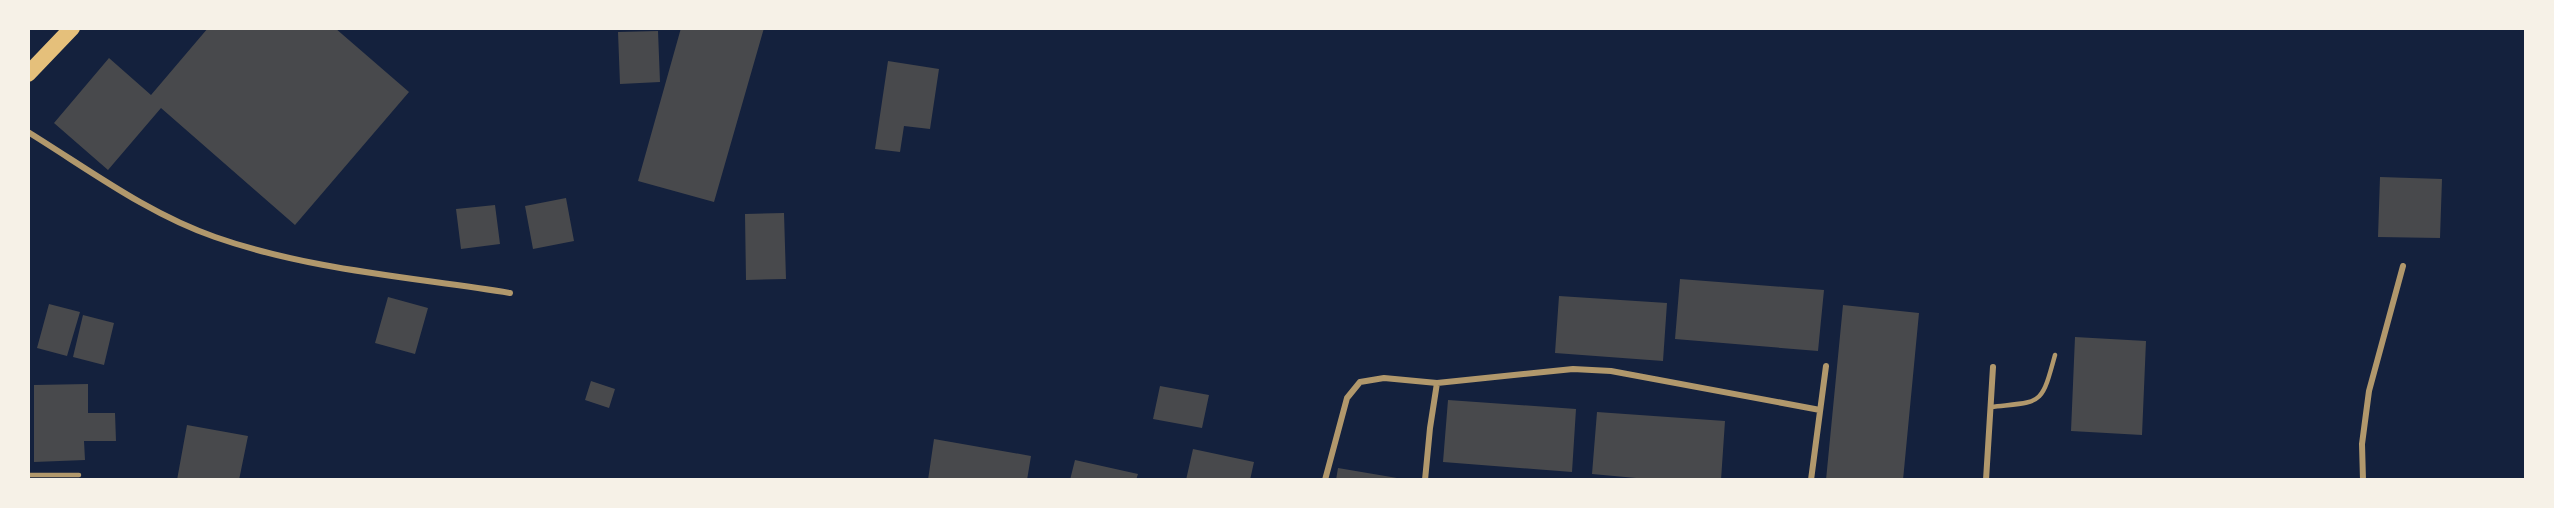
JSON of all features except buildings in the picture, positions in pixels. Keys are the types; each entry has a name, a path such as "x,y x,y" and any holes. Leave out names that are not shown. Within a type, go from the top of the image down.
{"highway":[{"path":"28,74 72,28"}],"street":[{"path":"28,132 148,207 213,237 298,262 510,293"},
{"path":"2363,480 2362,444 2369,391 2403,266"},
{"path":"1811,480 1826,366"},
{"path":"1986,480 1993,367"},
{"path":"1325,480 1347,398 1360,382 1384,378 1437,383 1573,369 1611,371 1820,410"},
{"path":"1425,480 1437,383"}],"lane":[{"path":"1991,407 2034,402 2045,390 2055,355"},
{"path":"28,476 79,475"}]}
